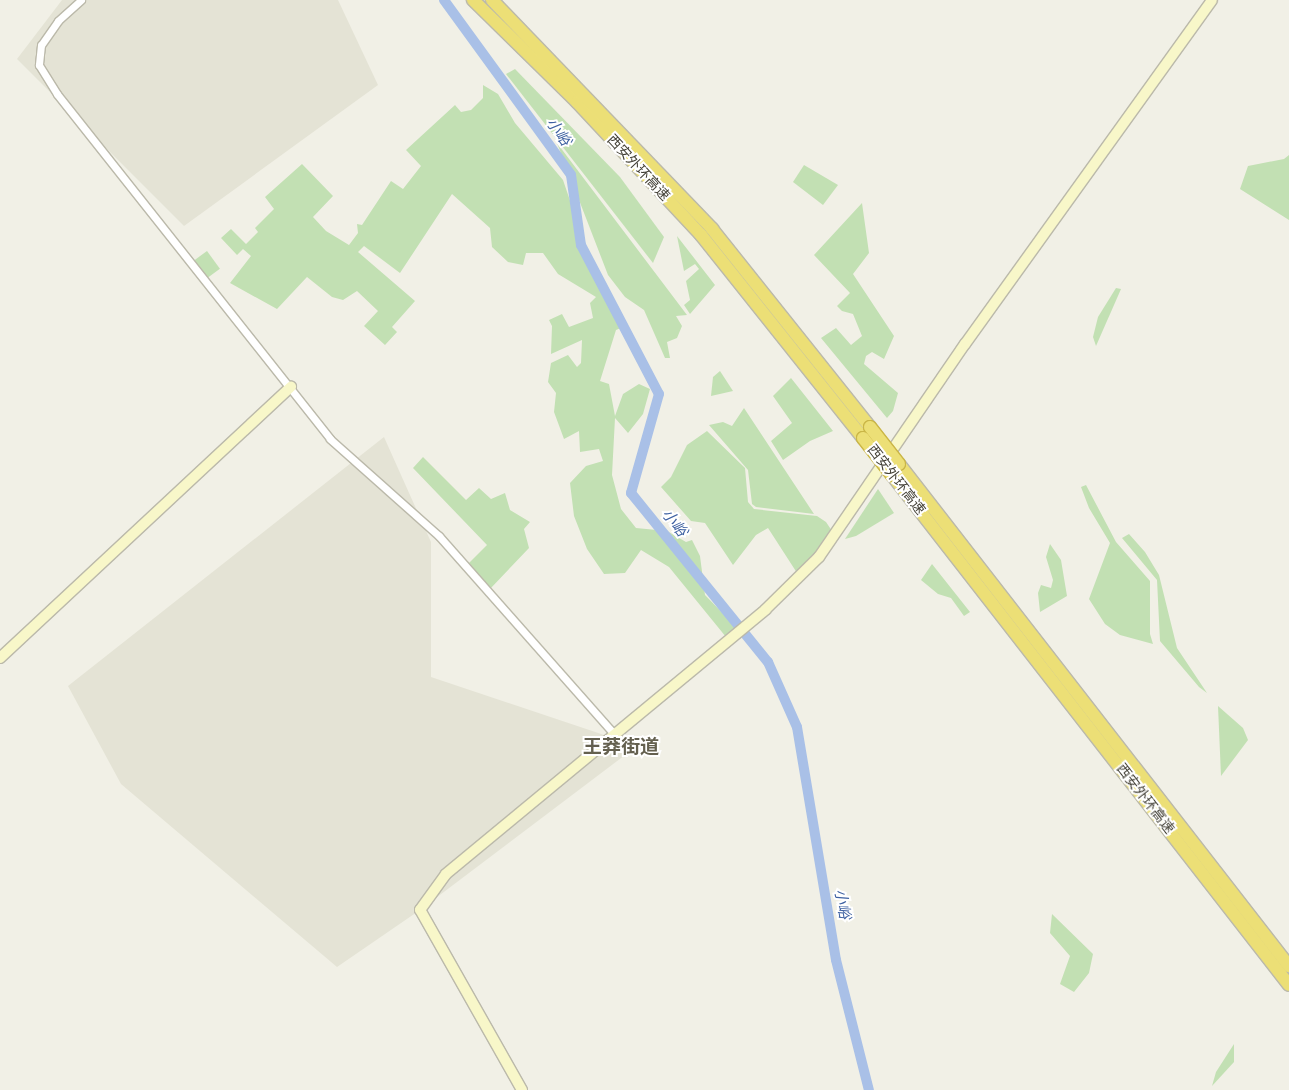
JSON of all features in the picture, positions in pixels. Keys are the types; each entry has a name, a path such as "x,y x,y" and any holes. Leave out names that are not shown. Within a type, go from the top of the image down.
{"highway":[{"name":"西安外环高速","path":"473,0 512,37 701,235 896,469 1289,966"},
{"name":"西安外环高速","path":"492,0 521,27 712,229 867,433"},
{"name":"西安外环高速","path":"896,469 1289,985"}],"street":[{"path":"81,0 58,21 41,45 39,66 57,94 330,439 439,536 614,734"},
{"path":"522,1090 420,910 446,874 715,649 766,609 819,556 965,344 1212,0"},
{"path":"0,658 290,387"}],"shaded area":[{"path":"62,0 338,0 378,85 184,226 17,59"},
{"path":"384,437 431,542 431,677 637,746 420,910 337,967 121,784 68,686"}],"green space":[{"path":"515,69 620,177 664,237 653,263 506,74"},
{"path":"483,85 498,94 515,123 563,180 593,268 628,325 616,330 600,381 609,384 615,416 623,394 639,384 650,389 643,414 628,433 615,418 612,475 621,509 636,528 667,531 686,542 692,540 700,556 705,595 737,628 726,637 669,567 641,550 625,573 604,574 587,549 574,516 570,483 586,466 603,461 599,449 580,452 579,431 564,439 554,412 556,393 548,382 551,363 568,355 577,367 581,363 582,340 551,354 552,326 549,320 562,314 569,327 593,318 590,303 596,297 558,274 543,253 526,253 523,265 508,262 492,247 490,228 452,194 400,273 364,246 358,252 415,301 392,327 397,332 385,345 364,326 378,311 357,291 343,300 332,297 307,277 277,309 230,283 251,256 243,249 237,255 221,238 231,229 246,244 258,232 255,228 274,209 265,197 302,164 333,196 313,217 326,231 349,245 358,233 357,224 362,225 391,181 403,189 421,166 406,150 455,105 461,112 471,110 483,98"},
{"path":"557,143 687,315 676,316 682,326 677,338 667,342 670,358 665,358 644,310 625,297 608,275"},
{"path":"1289,155 1289,220 1240,189 1248,166 1284,159"},
{"path":"804,165 838,185 823,205 793,182"},
{"path":"862,203 869,253 853,274 894,336 884,359 872,352 866,356 864,364 898,393 893,411 887,418 821,338 836,328 851,345 862,336 853,314 842,311 837,306 850,293 814,255"},
{"path":"677,236 715,285 690,314 684,305 690,300 686,281 699,269 695,264 684,271"},
{"path":"207,251 220,269 207,278 194,260"},
{"path":"1116,288 1121,289 1096,346 1093,337 1098,317"},
{"path":"720,371 733,391 711,396 713,377"},
{"path":"791,378 833,431 810,441 783,460 771,441 792,423 773,396"},
{"path":"744,408 814,514 756,507 752,504 748,470 709,425 723,422 732,426"},
{"path":"707,431 745,468 748,502 754,509 817,516 826,522 834,534 799,576 768,528 756,535 733,565 705,523 691,521 661,487 671,477 687,445"},
{"path":"423,457 466,500 479,488 491,499 505,493 510,510 530,522 524,529 529,548 490,589 469,563 487,545 413,468"},
{"path":"1086,485 1116,542 1150,581 1150,634 1153,644 1120,635 1105,624 1089,599 1110,543 1089,508 1081,487"},
{"path":"878,489 894,513 856,536 845,539"},
{"path":"1129,534 1145,552 1159,575 1177,648 1207,693 1199,687 1160,641 1157,580 1122,538"},
{"path":"1050,544 1061,560 1067,596 1040,612 1038,593 1041,585 1051,588 1053,580 1046,557"},
{"path":"932,564 970,612 964,616 951,598 938,594 921,580"},
{"path":"1218,706 1243,728 1248,740 1221,776"},
{"path":"1052,914 1093,954 1089,973 1074,992 1060,984 1070,956 1050,933"},
{"path":"1234,1044 1234,1062 1212,1086 1216,1072"}],"waterway":[{"name":"小峪","path":"444,0 571,175 581,245 659,394 631,493 768,662 797,727 836,960 869,1090"}],"district":[{"name":"王莽街道","path":"621,747"}]}
